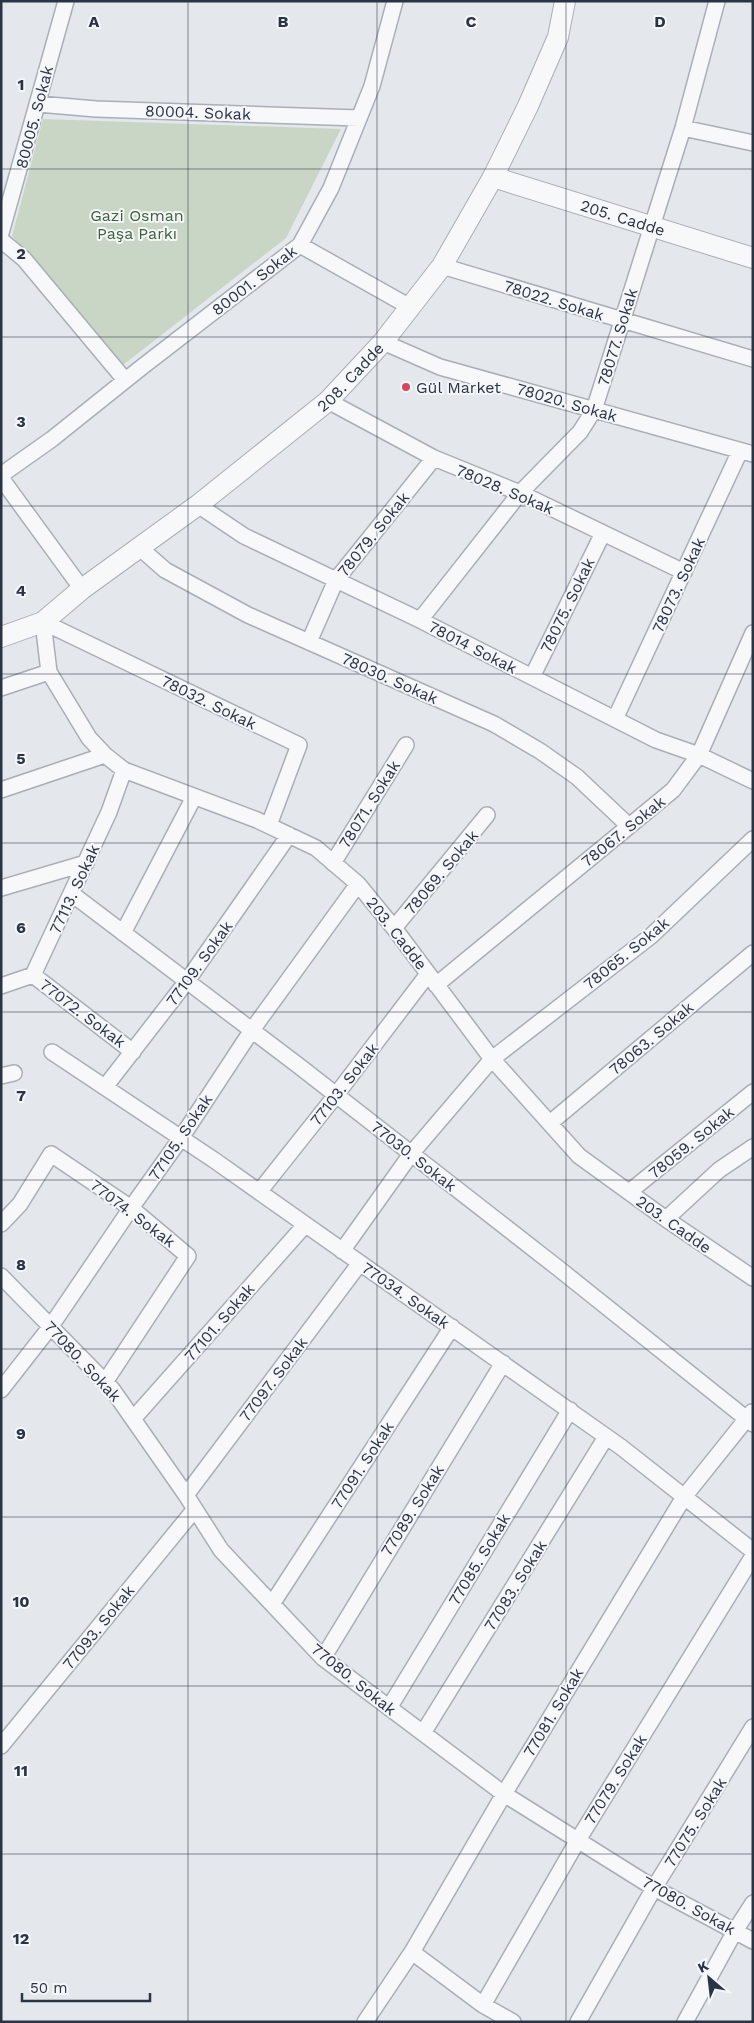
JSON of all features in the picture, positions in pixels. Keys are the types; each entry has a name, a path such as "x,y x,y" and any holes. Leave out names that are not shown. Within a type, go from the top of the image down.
{"street":[{"name":"80005. Sokak","path":"1,233 66,1"},
{"name":"80001. Sokak","path":"1,476 52,439 124,380 300,245 331,188 372,86 395,1"},
{"name":"208. Cadde","path":"1,637 43,622 82,589 198,505 328,401 383,342 442,266 493,177 558,37 565,1"},
{"name":"78077. Sokak","path":"420,620 520,493 580,432 594,410 683,128 717,1"},
{"name":"80004. Sokak","path":"38,104 96,109 359,118"},
{"path":"683,128 753,143"},
{"name":"205. Cadde","path":"493,177 651,228 753,258"},
{"path":"1,240 24,259 124,380"},
{"path":"300,245 410,307"},
{"name":"78022. Sokak","path":"442,266 753,359"},
{"name":"78020. Sokak","path":"383,342 440,367 746,452"},
{"name":"78028. Sokak","path":"328,401 434,458 520,493 684,572"},
{"name":"78073. Sokak","path":"615,719 684,572 746,452"},
{"name":"78079. Sokak","path":"309,642 336,580 434,458"},
{"path":"1,476 82,589"},
{"name":"78014 Sokak","path":"198,505 244,536 420,620 656,740 699,755 753,781"},
{"name":"78075. Sokak","path":"532,677 602,533"},
{"name":"78030. Sokak","path":"140,548 166,570 248,615 494,724 540,751 577,777 630,826"},
{"name":"203. Cadde","path":"43,622 49,672 89,738 105,754 124,770 269,825 316,848 358,884 394,928 492,1059 579,1156 666,1219 753,1278"},
{"name":"78032. Sokak","path":"43,622 299,745 269,825"},
{"name":"78067. Sokak","path":"432,979 630,826 673,790 699,755 753,633"},
{"path":"1,688 49,672"},
{"name":"78071. Sokak","path":"333,863 406,745"},
{"path":"1,790 105,754"},
{"name":"77113. Sokak","path":"33,975 109,812 124,770"},
{"path":"123,933 194,797"},
{"name":"78069. Sokak","path":"394,928 487,815"},
{"name":"77109. Sokak","path":"105,1087 187,981 289,835"},
{"name":"78065. Sokak","path":"492,1059 651,936 753,839"},
{"path":"1,888 86,863"},
{"name":"77105. Sokak","path":"1,1390 51,1326 181,1138 252,1030 358,884"},
{"name":"77030. Sokak","path":"72,894 252,1030 750,1418"},
{"name":"78063. Sokak","path":"550,1123 753,952"},
{"path":"1,986 33,975"},
{"name":"77072. Sokak","path":"33,975 133,1052"},
{"name":"77103. Sokak","path":"259,1192 432,979"},
{"name":"77034. Sokak","path":"52,1052 181,1138 570,1410 753,1551"},
{"path":"342,1251 411,1154 492,1059"},
{"name":"78059. Sokak","path":"629,1192 753,1092"},
{"path":"666,1219 719,1170 753,1147"},
{"name":"77074. Sokak","path":"1,1224 20,1204 51,1154 131,1208 188,1256 105,1382"},
{"name":"77101. Sokak","path":"133,1419 305,1225"},
{"name":"77097. Sokak","path":"186,1495 360,1263"},
{"name":"77080. Sokak","path":"3,1281 51,1326 105,1382 186,1495 221,1550 323,1658 504,1794 654,1888 753,1941"},
{"name":"77091. Sokak","path":"272,1604 452,1327"},
{"name":"77089. Sokak","path":"323,1658 503,1363"},
{"name":"77085. Sokak","path":"389,1708 570,1410"},
{"name":"77081. Sokak","path":"365,2022 412,1952 504,1794 684,1497 750,1418"},
{"name":"77083. Sokak","path":"423,1733 606,1437"},
{"name":"77093. Sokak","path":"1,1746 195,1509"},
{"name":"77079. Sokak","path":"483,2005 578,1840 753,1556"},
{"name":"77075. Sokak","path":"578,2022 654,1888 753,1728"},
{"path":"685,2022 735,1931 753,1903"},
{"path":"412,1952 483,2005 513,2022"}],"green space":[{"name":"Gazi Osman Paşa Parkı","path":"43,119 341,129 286,238 123,365 12,236"}],"place":[{"name":"Gül Market","path":"406,387"}]}
